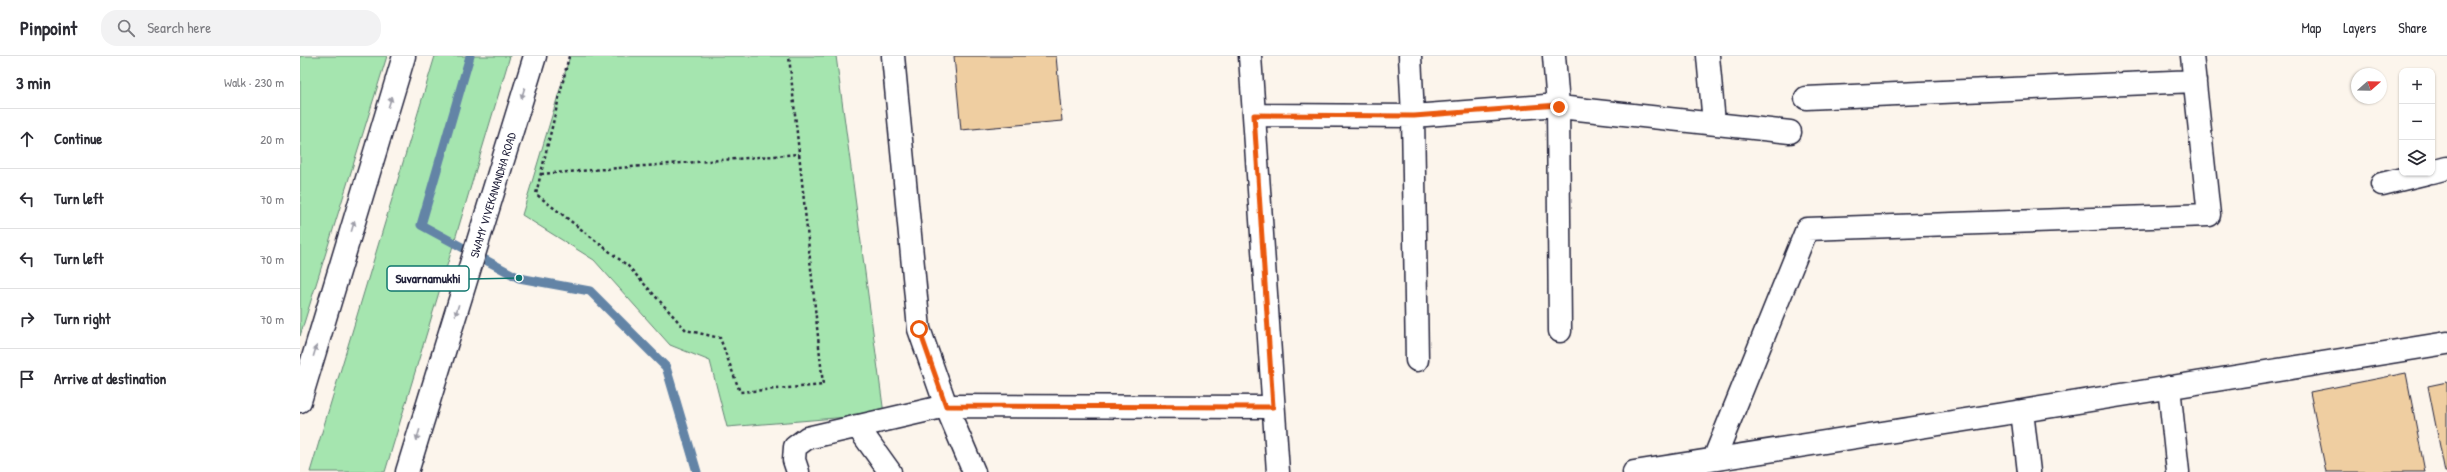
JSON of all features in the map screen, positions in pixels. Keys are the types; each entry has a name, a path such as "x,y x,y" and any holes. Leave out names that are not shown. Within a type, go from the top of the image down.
{"street":[{"path":"300,401 404,56"},
{"name":"SWAMY VIVEKANANDHA ROAD","path":"407,472 534,56"},
{"path":"892,56 919,329 946,406 974,472"},
{"path":"1250,56 1278,472"},
{"path":"1410,56 1414,116 1417,360"},
{"path":"1554,56 1558,105 1560,331"},
{"path":"1708,56 1714,123"},
{"path":"1714,459 1807,229 2209,215 2192,56"},
{"path":"1806,98 2195,81"},
{"path":"1254,115 1414,116 1558,105 1559,107 1790,132"},
{"path":"2435,171 2447,168"},
{"path":"2382,184 2415,176"},
{"path":"1634,472 2447,343"},
{"path":"2169,387 2178,472"},
{"path":"798,472 794,460 795,447 807,438 946,406 1273,407"},
{"path":"2022,410 2029,472"},
{"path":"857,426 890,472"}],"path":[{"path":"569,56 536,194 628,266 686,330 720,338 740,392 823,385 788,56"},
{"path":"541,174 799,154"}],"green space":[{"path":"300,56 387,56 300,336"},
{"path":"435,56 510,56 385,472 310,472"},
{"path":"570,56 836,56 884,414 727,427 710,361 670,345 594,260 522,215"}],"building":[{"path":"954,56 1056,56 1062,121 961,130"},
{"path":"2406,373 2425,472 2326,472 2310,392"},
{"path":"2447,382 2447,472 2445,472 2428,386"}],"waterway":[{"path":"470,56 421,225 519,278 590,291 666,367 697,472"}],"place":[{"name":"Suvarnamukhi","path":"519,278"}],"route":[{"path":"919,329 946,406 1273,407 1254,115 1414,116 1558,105 1559,107"}]}
